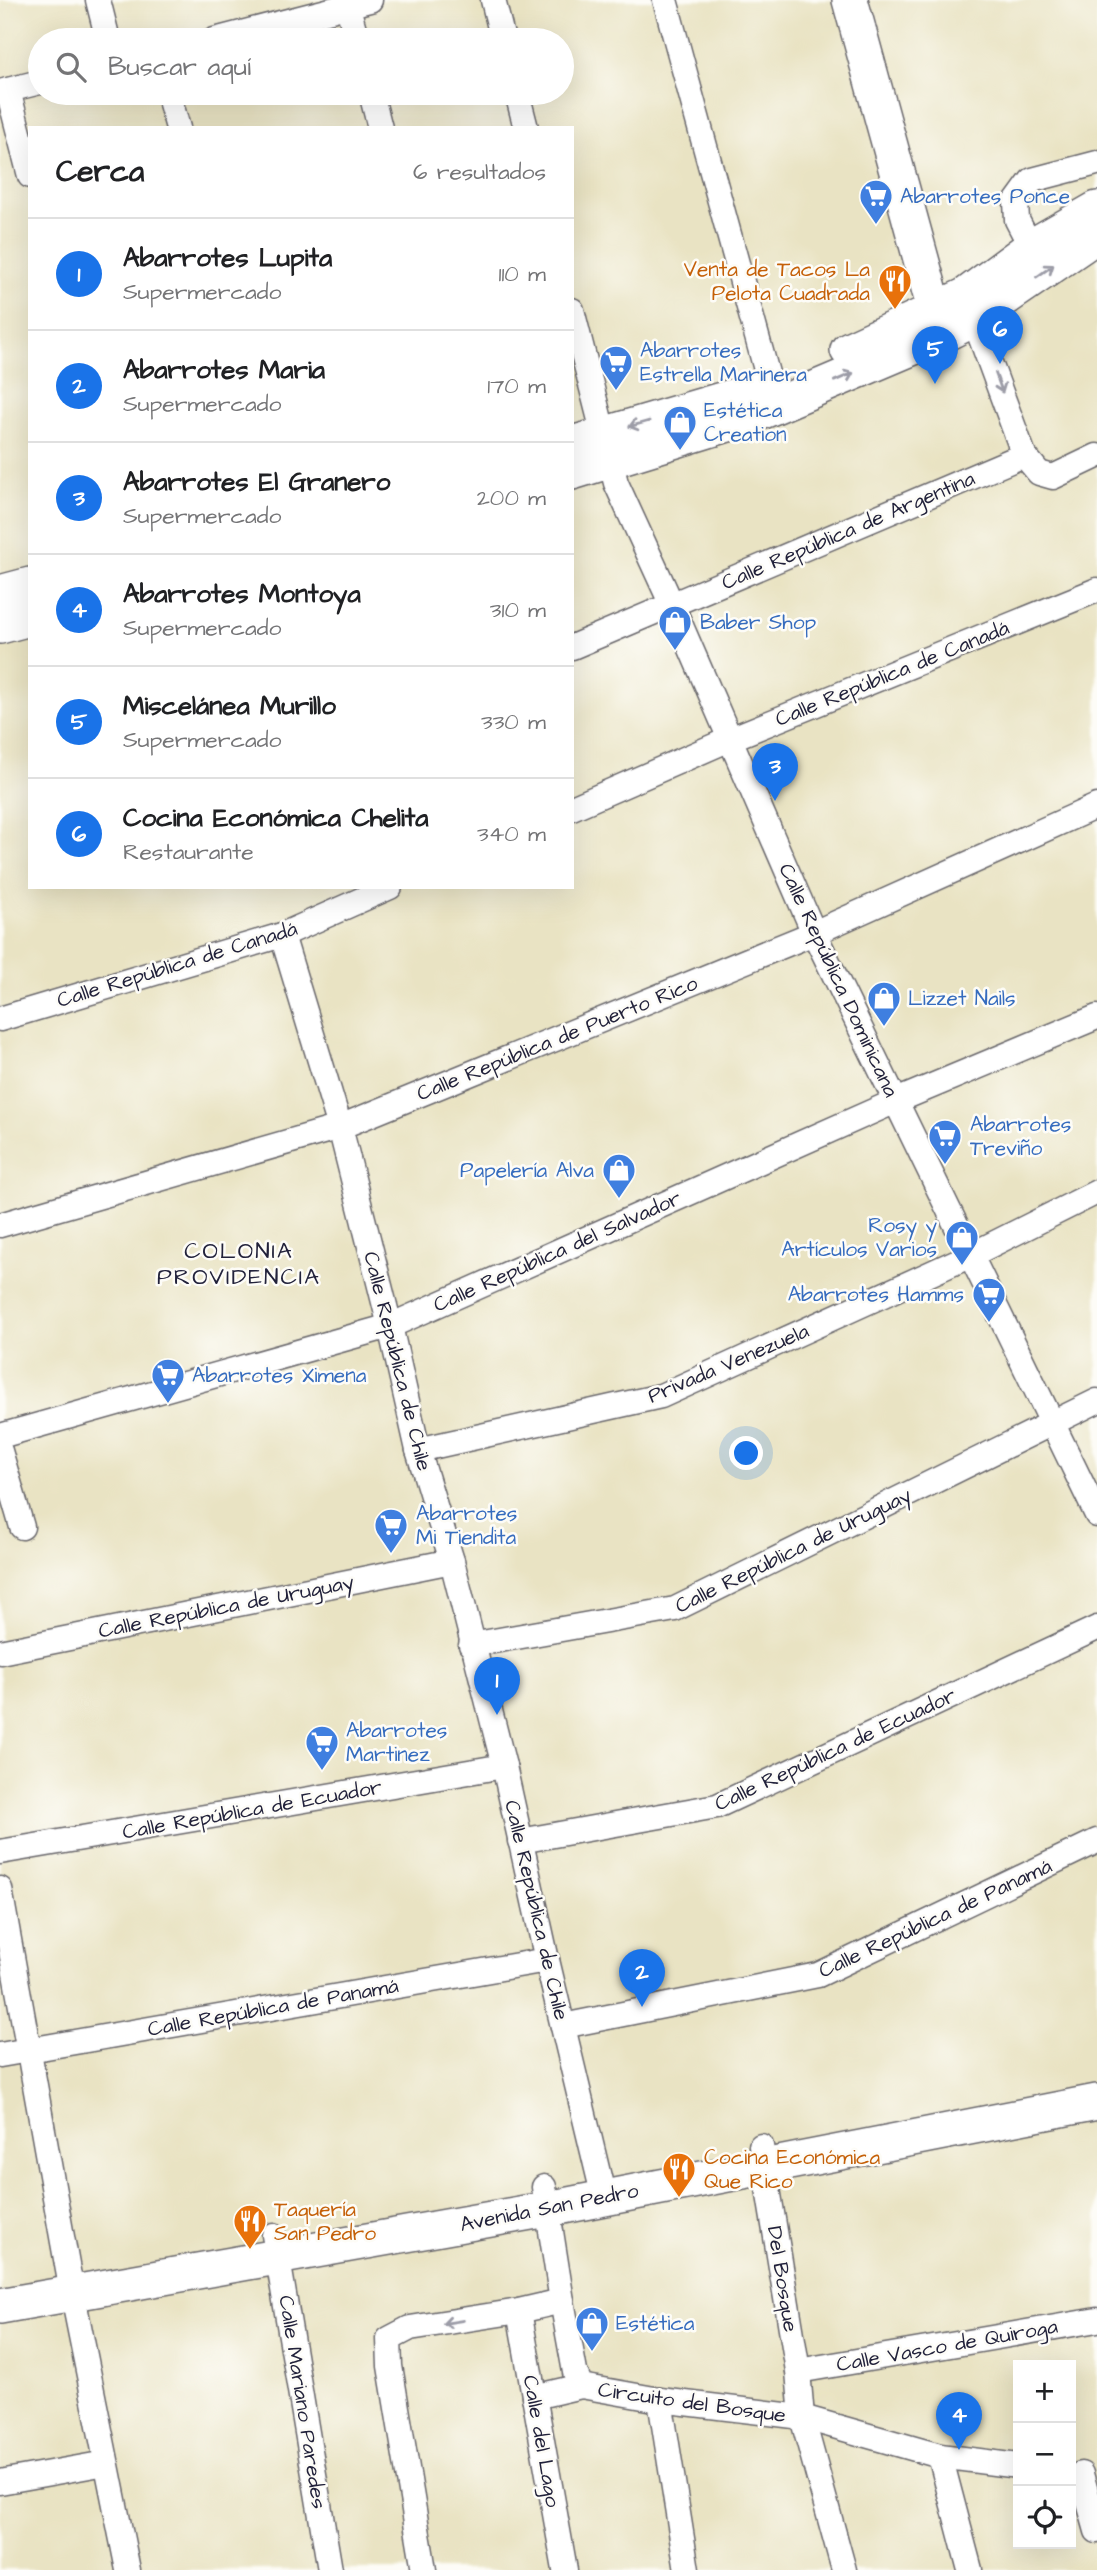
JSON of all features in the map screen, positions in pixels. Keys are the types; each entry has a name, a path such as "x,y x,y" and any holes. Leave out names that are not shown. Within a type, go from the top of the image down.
{"main road":[{"path":"850,0 938,323"},
{"path":"970,307 1031,247 1097,209"},
{"path":"574,470 596,447 773,396 938,323 1097,236"},
{"path":"0,593 28,586"},
{"path":"0,626 28,619"},
{"name":"Avenida San Pedro","path":"0,2306 70,2285 276,2245 546,2198 1097,2085"},
{"name":"Avenida San Pedro","path":"763,2155 1097,2102"},
{"name":"Avenida San Pedro","path":"0,2288 70,2285"}],"street":[{"path":"98,0 105,28"},
{"path":"493,0 500,28"},
{"path":"665,0 773,396"},
{"path":"259,28 355,2 356,28"},
{"path":"28,85 4,91 28,169"},
{"path":"171,105 177,126"},
{"path":"374,105 379,126"},
{"path":"520,105 525,126"},
{"path":"1031,247 1017,220 1016,202 1032,180 1097,163"},
{"path":"970,307 1024,455 1039,473 1053,477 1097,456"},
{"name":"Calle República Dominicana","path":"574,321 596,447 616,483 672,605 814,933 1097,1515"},
{"name":"Calle República de Argentina","path":"574,646 1024,455"},
{"name":"Calle República de Canadá","path":"574,807 730,739 1097,590"},
{"name":"Calle República de Puerto Rico","path":"0,1225 340,1127 814,933 1097,806"},
{"name":"Calle República de Canadá","path":"0,1019 282,935 386,889"},
{"name":"Calle República de Chile","path":"282,935 340,1127 418,1450 452,1561 471,1645 504,1766 601,2187"},
{"name":"Calle República del Salvador","path":"0,1436 390,1326 896,1101 1097,1017"},
{"name":"Privada Venezuela","path":"418,1450 661,1396 971,1255 1097,1192"},
{"name":"Calle República de Uruguay","path":"471,1645 675,1609 1097,1401"},
{"path":"0,1451 22,1527"},
{"name":"Calle República de Uruguay","path":"0,1652 452,1561"},
{"name":"Calle República de Ecuador","path":"520,1841 716,1806 1097,1628"},
{"name":"Calle República de Ecuador","path":"0,1852 504,1766"},
{"name":"Calle República de Panamá","path":"563,2026 818,1975 1097,1841"},
{"path":"0,1889 70,2285 128,2570"},
{"name":"Calle República de Panamá","path":"0,2055 547,1959"},
{"name":"Del Bosque","path":"763,2155 798,2371"},
{"name":"Circuito del Bosque","path":"546,2198 575,2372 581,2386"},
{"name":"Calle Mariano Paredes","path":"276,2245 330,2570"},
{"path":"424,2570 390,2366 389,2339 410,2328 519,2312 562,2301"},
{"name":"Calle del Lago","path":"519,2312 565,2570"},
{"name":"Calle Vasco de Quiroga","path":"798,2371 1097,2320"},
{"name":"Circuito del Bosque","path":"798,2371 803,2417 844,2570"},
{"name":"Circuito del Bosque","path":"534,2397 581,2386 660,2400 803,2417 940,2456 1013,2465"},
{"path":"660,2400 687,2570"},
{"path":"940,2456 970,2570"},
{"path":"0,2482 106,2463"},
{"path":"1083,2475 1097,2531"}],"place":[{"name":"Abarrotes Ponce","path":"876,226"},
{"name":"Venta de Tacos La Pelota Cuadrada","path":"895,311"},
{"name":"Cocina Económica Chelita","path":"1000,364"},
{"name":"Miscelánea Murillo","path":"935,384"},
{"name":"Abarrotes Estrella Marinera","path":"616,392"},
{"name":"Estética Creation","path":"680,452"},
{"name":"Baber Shop","path":"675,652"},
{"name":"Abarrotes El Granero","path":"775,801"},
{"name":"Lizzet Nails","path":"884,1028"},
{"name":"Abarrotes Treviño","path":"945,1166"},
{"name":"Papelería Alva","path":"619,1200"},
{"name":"Rosy y Artículos Varios","path":"962,1267"},
{"name":"Abarrotes Hamms","path":"989,1324"},
{"name":"Abarrotes Ximena","path":"168,1405"},
{"name":"Abarrotes Mi Tiendita","path":"391,1555"},
{"name":"Abarrotes Lupita","path":"497,1715"},
{"name":"Abarrotes Martinez","path":"322,1772"},
{"name":"Abarrotes Maria","path":"642,2007"},
{"name":"Cocina Económica Que Rico","path":"679,2199"},
{"name":"Taquería San Pedro","path":"250,2251"},
{"name":"Estética","path":"592,2353"},
{"name":"Abarrotes Montoya","path":"959,2450"}],"district":[{"name":"COLONIA PROVIDENCIA","path":"239,1263"}]}
